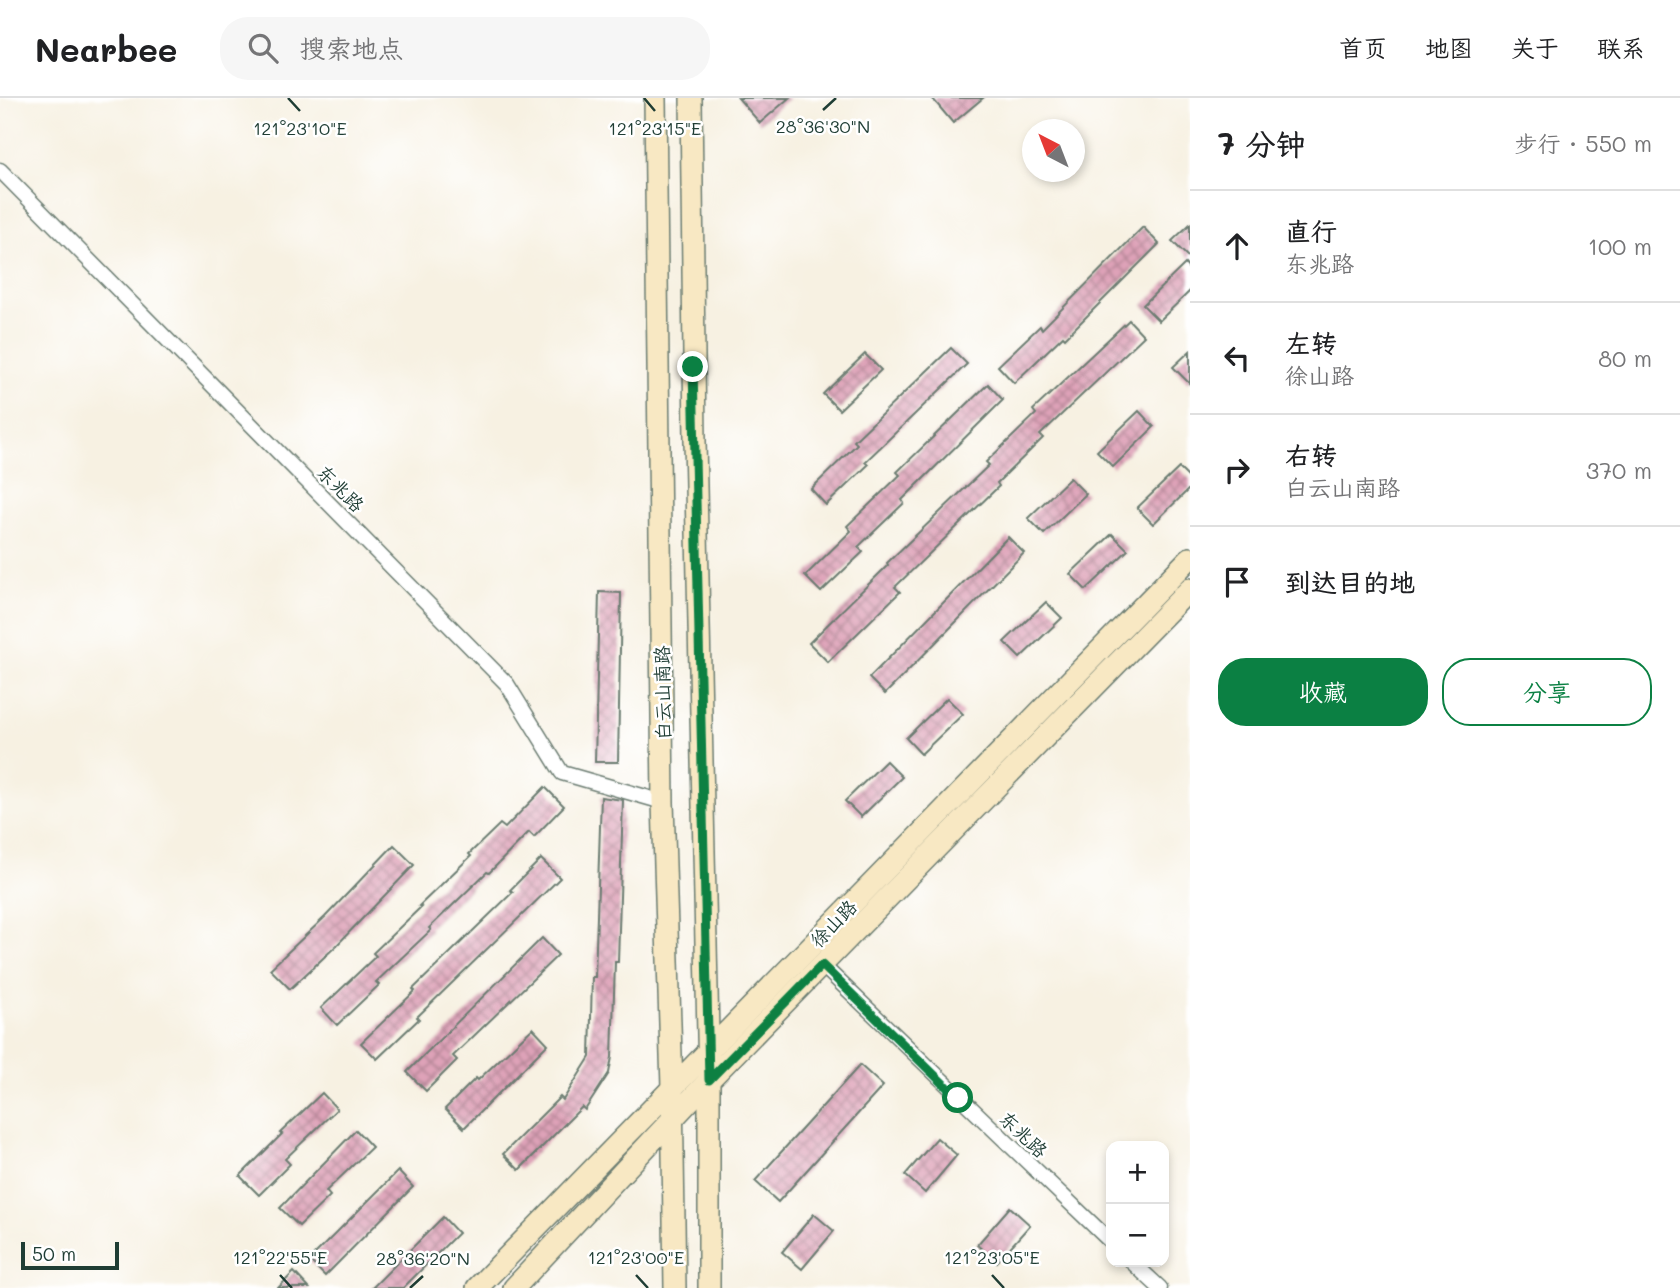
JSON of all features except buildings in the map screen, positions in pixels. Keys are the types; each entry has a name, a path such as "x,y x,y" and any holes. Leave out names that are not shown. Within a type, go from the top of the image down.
{"main road":[{"name":"白云山南路","path":"655,98 663,802 673,1121 675,1288"},
{"name":"白云山南路","path":"691,98 693,367 709,1050 709,1288"},
{"name":"徐山路","path":"477,1288 1190,558"},
{"name":"徐山路","path":"514,1288 709,1080 1190,589"}],"street":[{"name":"东兆路","path":"0,170 507,684 562,774 663,802"},
{"name":"东兆路","path":"822,965 1106,1237"},
{"path":"1137,1267 1160,1288"}],"route":[{"path":"693,367 709,1080 822,965 958,1098"}]}
